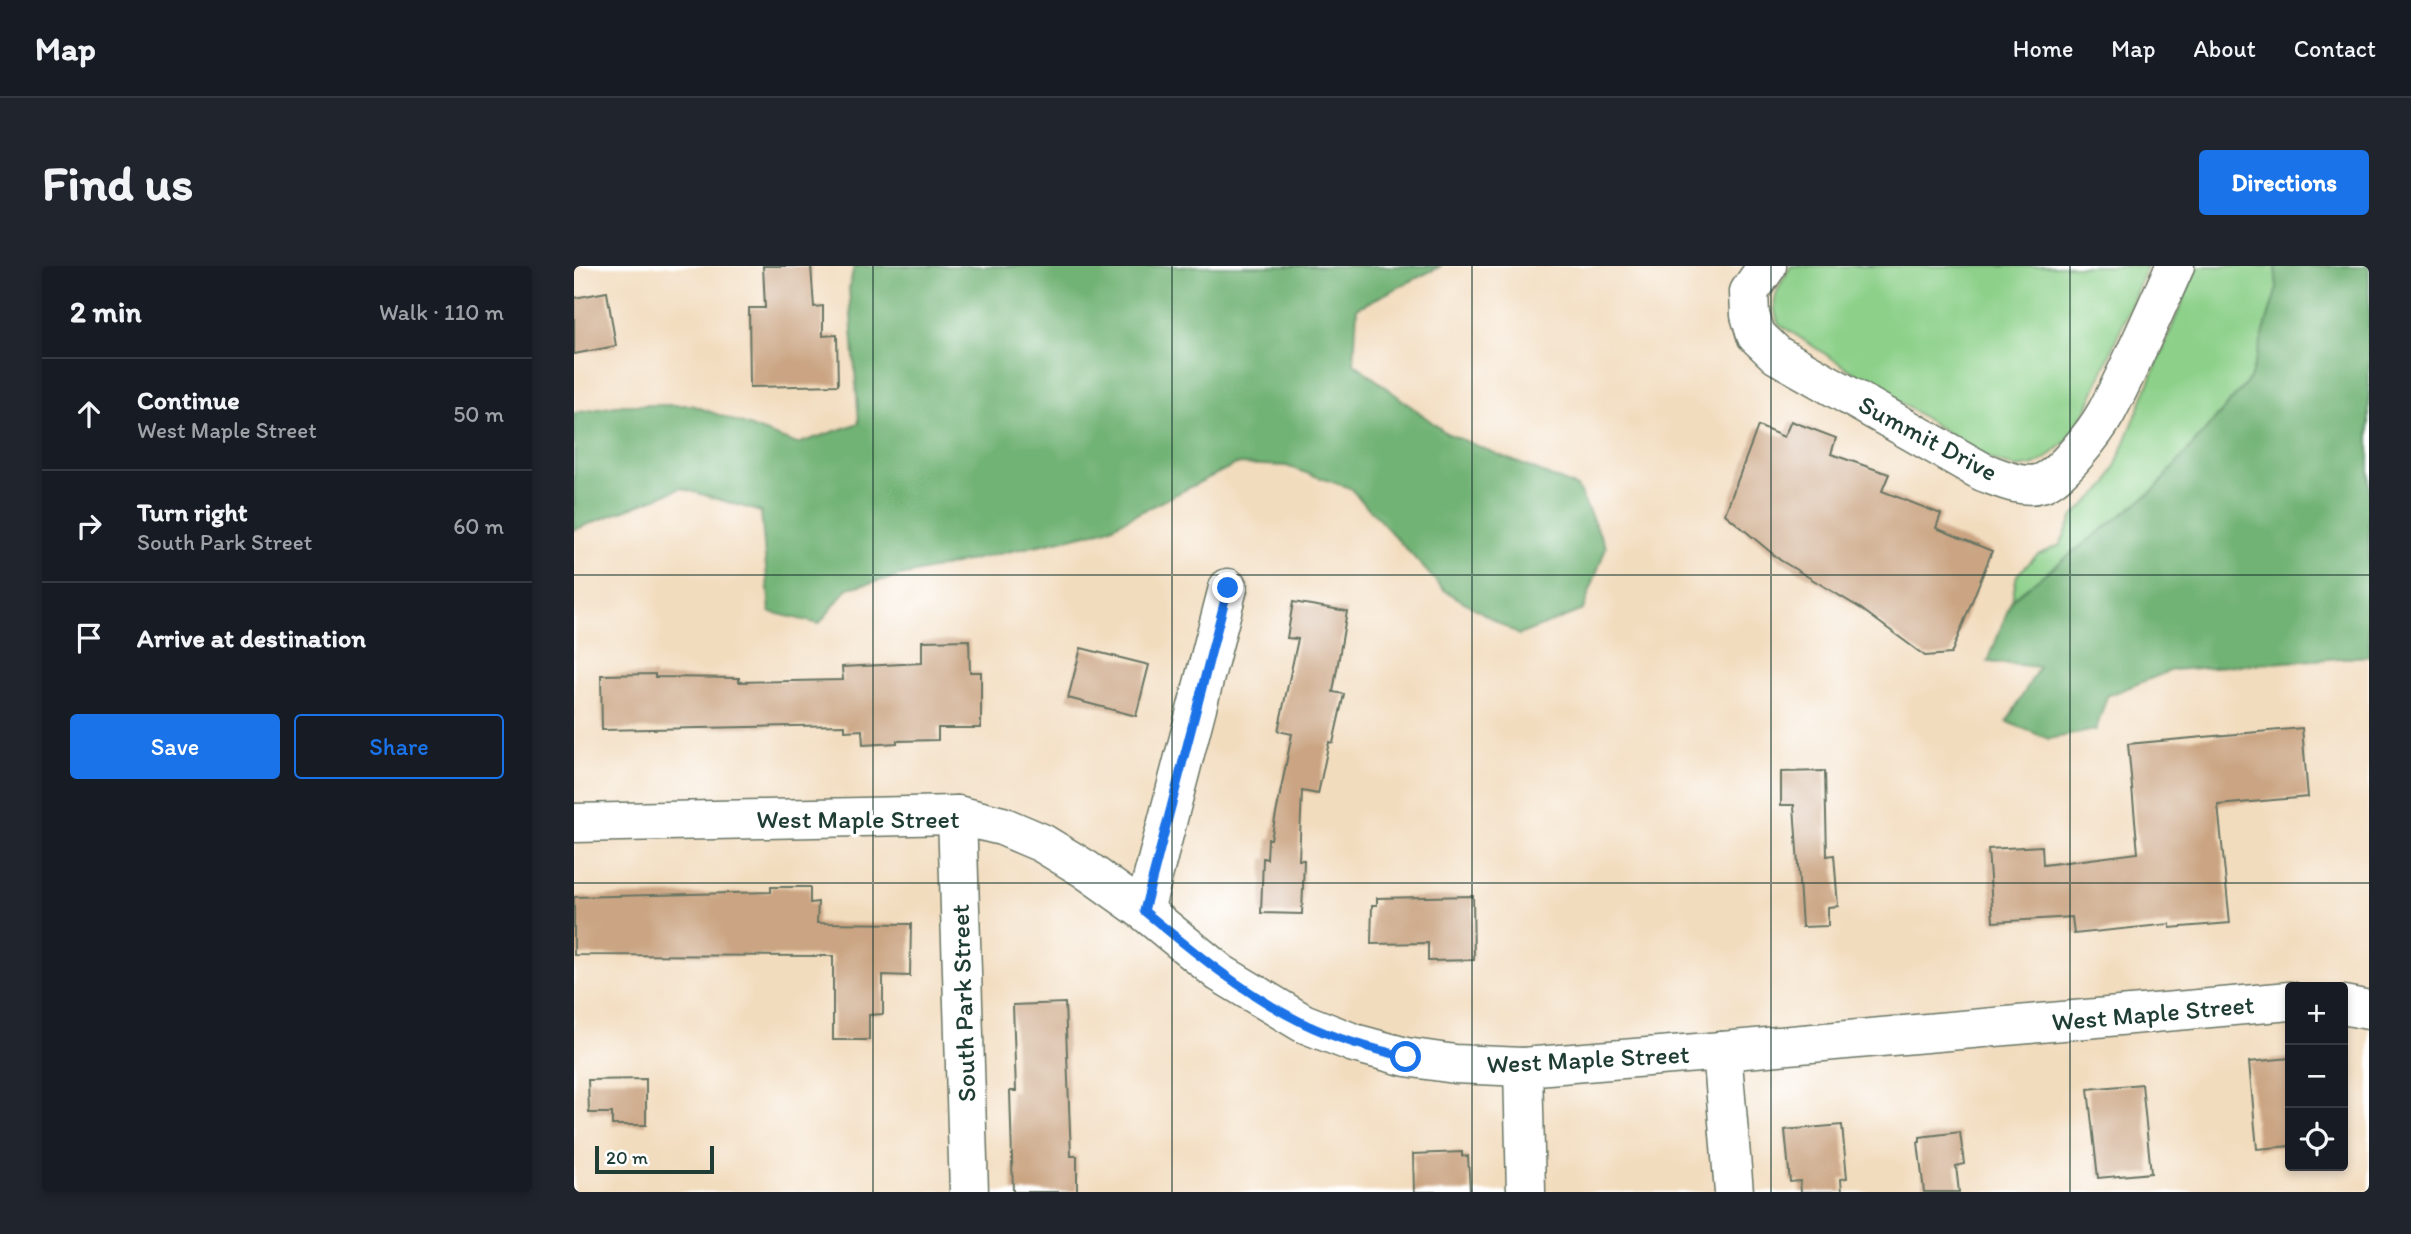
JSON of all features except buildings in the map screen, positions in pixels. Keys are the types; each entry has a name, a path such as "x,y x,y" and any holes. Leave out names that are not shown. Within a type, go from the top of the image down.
{"street":[{"name":"Summit Drive","path":"1768,266 1749,292 1750,315 1756,335 1777,355 1983,472 2016,483 2040,484 2054,475 2079,449 2105,415 2175,266"},
{"path":"1144,911 1228,588"},
{"name":"West Maple Street","path":"574,823 957,815 1002,827 1042,843 1086,869 1144,911 1220,973 1303,1023 1354,1043 1406,1057 1455,1064 1522,1067 2285,1001"},
{"name":"South Park Street","path":"957,815 968,1192"},
{"path":"2348,993 2369,991"},
{"path":"2348,1006 2369,1010"},
{"path":"1722,1051 1734,1192"},
{"path":"1522,1067 1526,1192"}],"green space":[{"path":"854,266 1441,266 1357,308 1354,363 1446,433 1577,487 1606,547 1583,610 1519,635 1444,590 1350,488 1286,466 1236,464 1105,530 848,588 819,624 770,612 761,512 681,488 574,530 574,413 622,405 692,405 797,444 859,423 849,289"},
{"path":"1791,266 2147,266 2087,409 2069,439 2046,459 2035,465 2017,468 1988,459 1779,324 1775,308 1776,294"},
{"path":"2197,266 2275,266 2277,288 2250,379 2154,490 2012,599 2017,575 2037,555 2060,545 2073,516 2108,484"},
{"path":"2275,266 2369,266 2369,656 2172,670 2107,696 2096,730 2049,739 2007,722 2039,667 1988,662 2012,599 2154,490 2250,379 2277,288"}],"route":[{"path":"1228,588 1144,911 1220,973 1303,1023 1354,1043 1406,1057"}]}
